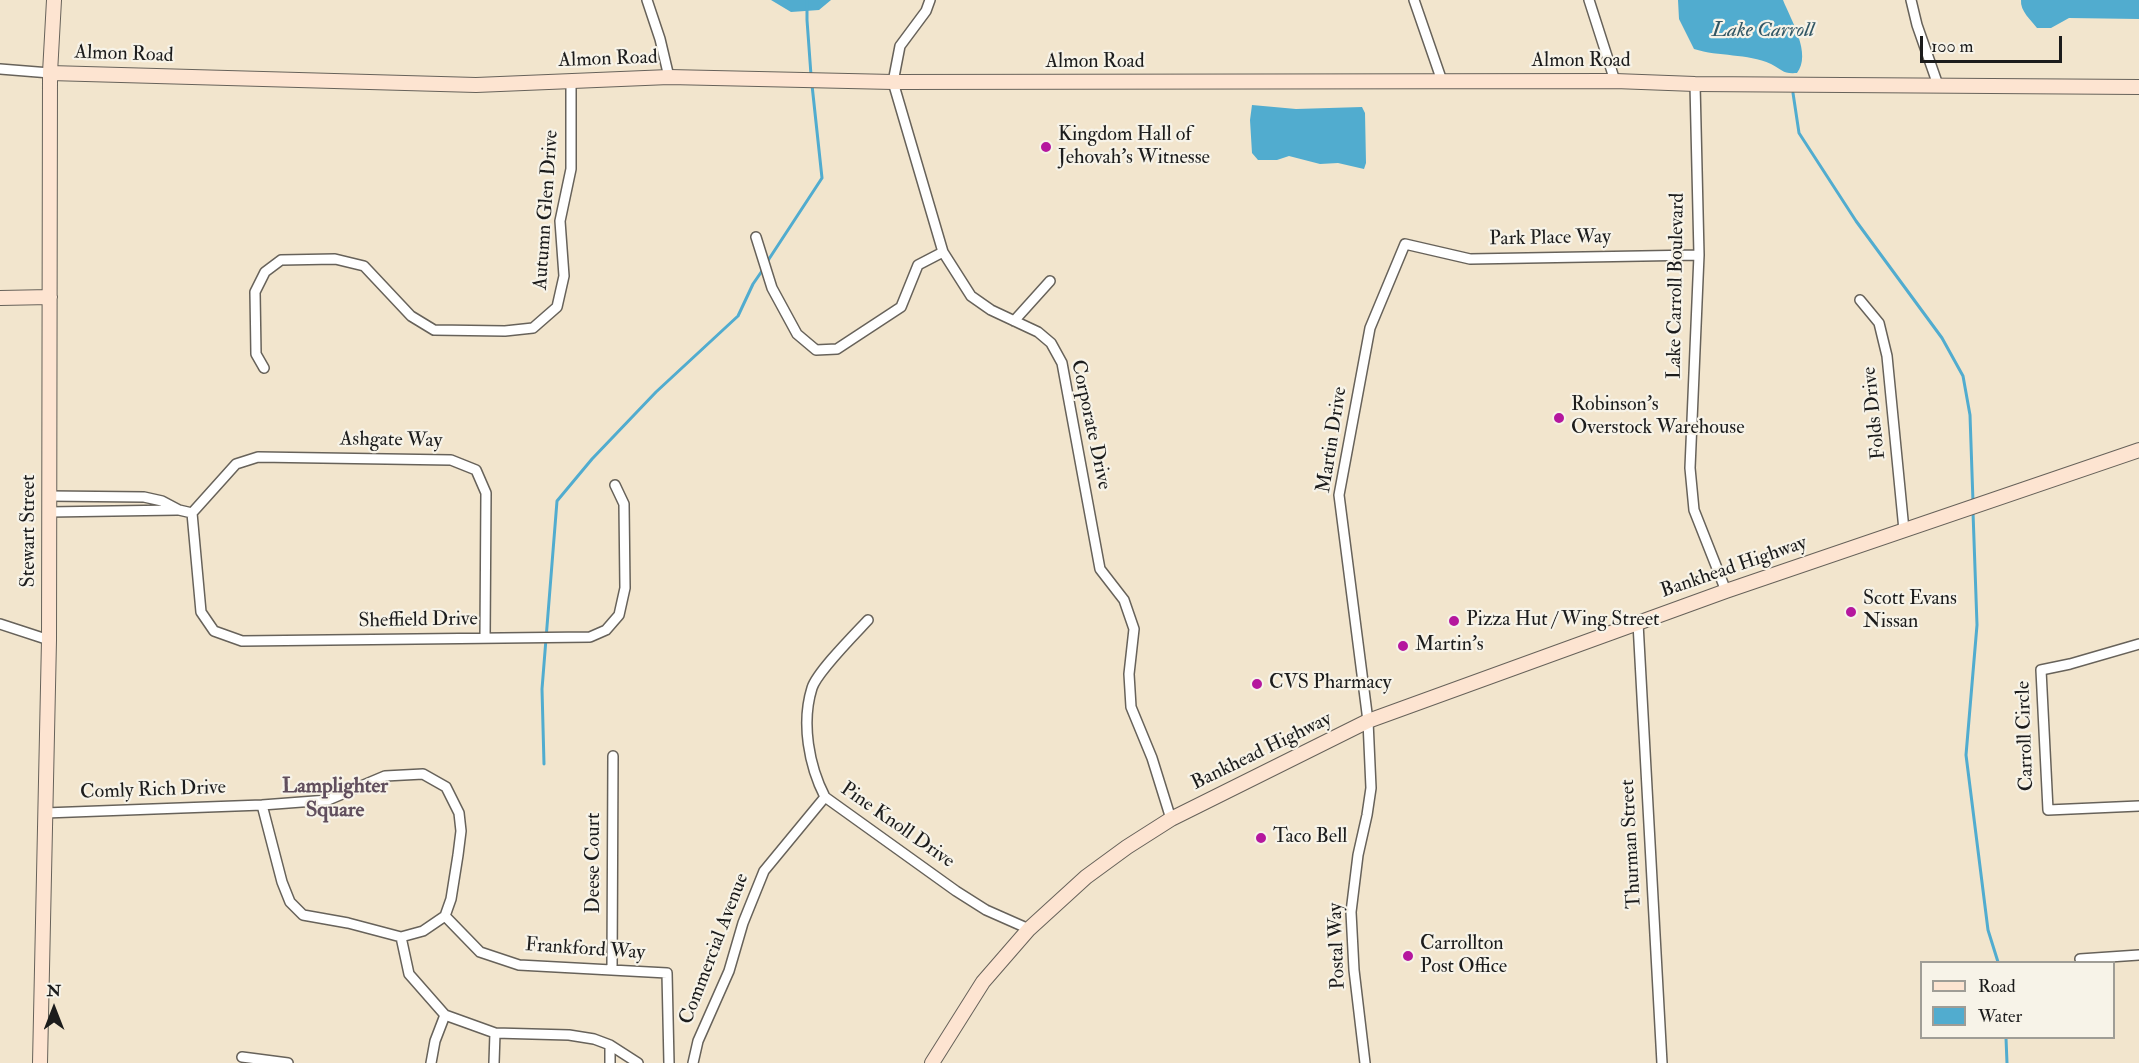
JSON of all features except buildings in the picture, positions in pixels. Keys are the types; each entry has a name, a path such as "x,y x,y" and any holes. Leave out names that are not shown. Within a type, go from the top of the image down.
{"street":[{"name":"Stewart Street","path":"40,1063 49,640 50,73 54,0"},
{"path":"647,0 669,77"},
{"path":"893,82 900,46 926,11 930,0"},
{"path":"1414,0 1442,81"},
{"path":"1589,0 1615,81"},
{"path":"1911,0 1917,25 1938,85"},
{"path":"0,69 50,73"},
{"name":"Almon Road","path":"50,73 476,85 669,77 893,82 1615,81 1695,84 2139,87"},
{"name":"Autumn Glen Drive","path":"264,368 256,354 255,292 265,272 281,260 335,259 364,266 411,316 434,330 505,331 533,328 557,307 564,276 560,221 570,169 571,81"},
{"name":"Corporate Drive","path":"893,82 943,252 971,296 991,310 1045,337 1062,363 1100,569 1124,600 1134,629 1129,674 1131,707 1152,758 1171,819"},
{"name":"Lake Carroll Boulevard","path":"1695,84 1698,255 1690,468 1694,510 1726,591"},
{"path":"756,237 772,288 797,334 816,350 837,349 901,307 918,265 943,252"},
{"name":"Park Place Way","path":"1405,244 1470,259 1698,255"},
{"name":"Martin Drive","path":"1368,721 1339,495 1370,328 1405,244"},
{"path":"1014,321 1050,281"},
{"path":"0,298 50,297"},
{"name":"Folds Drive","path":"1860,300 1879,323 1887,356 1904,530"},
{"name":"Bankhead Highway","path":"932,1063 983,982 1029,929 1086,877 1171,819 1368,721 1726,591 2139,450"},
{"name":"Ashgate Way","path":"192,513 236,464 258,457 451,460 465,465 476,470 486,493 485,638"},
{"name":"Sheffield Drive","path":"192,513 201,612 214,632 242,641 590,637 606,630 619,615 626,588 624,504 615,484"},
{"path":"49,496 144,497 162,501 179,510"},
{"path":"49,512 179,510 192,513"},
{"name":"Pine Knoll Drive","path":"868,620 833,659 812,687 807,722 810,758 815,779 825,798 966,897 986,910 1029,929"},
{"name":"Thurman Street","path":"1638,622 1662,1063"},
{"path":"0,624 49,640"},
{"name":"Carroll Circle","path":"2139,644 2041,670 2048,810 2139,806"},
{"name":"Postal Way","path":"1365,1063 1354,970 1351,912 1358,855 1371,788 1368,721"},
{"name":"Deese Court","path":"612,970 613,756"},
{"name":"Comly Rich Drive","path":"45,813 328,801 384,776 423,774 446,787 459,813 461,831 455,873 445,916"},
{"name":"Commercial Avenue","path":"693,1063 698,1041 729,971 743,923 764,871 825,798"},
{"path":"262,805 282,882 290,902 303,915 348,923 401,937 423,931 445,916"},
{"name":"Frankford Way","path":"445,916 480,952 519,965 667,973 669,1063"},
{"path":"401,937 409,974 445,1015 495,1033 569,1035 594,1039 610,1045 638,1063"},
{"path":"2080,959 2139,955"},
{"path":"431,1063 435,1041 445,1015"},
{"path":"494,1063 495,1033"},
{"path":"610,1045 610,1063"},
{"path":"242,1057 288,1063"}],"water":[{"path":"771,0 831,0 819,10 791,12"},
{"name":"Lake Carroll","path":"1678,0 1783,0 1801,47 1801,65 1797,73 1785,72 1771,64 1752,58 1694,49 1679,19"},
{"path":"2021,0 2139,0 2139,19 2069,18 2051,28 2037,28 2024,12"},
{"path":"1252,105 1296,109 1362,107 1365,113 1366,163 1364,169 1338,163 1320,164 1289,156 1277,160 1258,160 1252,153 1250,120"}],"waterway":[{"path":"807,0 811,75"},
{"path":"767,262 822,178 812,85"},
{"path":"1793,93 1799,133 1856,221 1942,338 1963,376 1970,415 1973,502"},
{"path":"544,764 542,689 557,501 592,459 656,392 738,316 753,284 764,268"},
{"path":"1973,512 1977,625 1966,755 1988,930 1998,961"},
{"path":"2006,1039 2007,1063"}],"place":[{"name":"Kingdom Hall of Jehovah’s Witnesse","path":"1046,147"},
{"name":"Robinson's Overstock Warehouse","path":"1559,418"},
{"name":"Scott Evans Nissan","path":"1851,612"},
{"name":"Pizza Hut / Wing Street","path":"1454,621"},
{"name":"Martin's","path":"1403,646"},
{"name":"CVS Pharmacy","path":"1257,684"},
{"name":"Taco Bell","path":"1261,838"},
{"name":"Carrollton Post Office","path":"1408,956"}],"district":[{"name":"Lamplighter Square","path":"335,799"}]}
